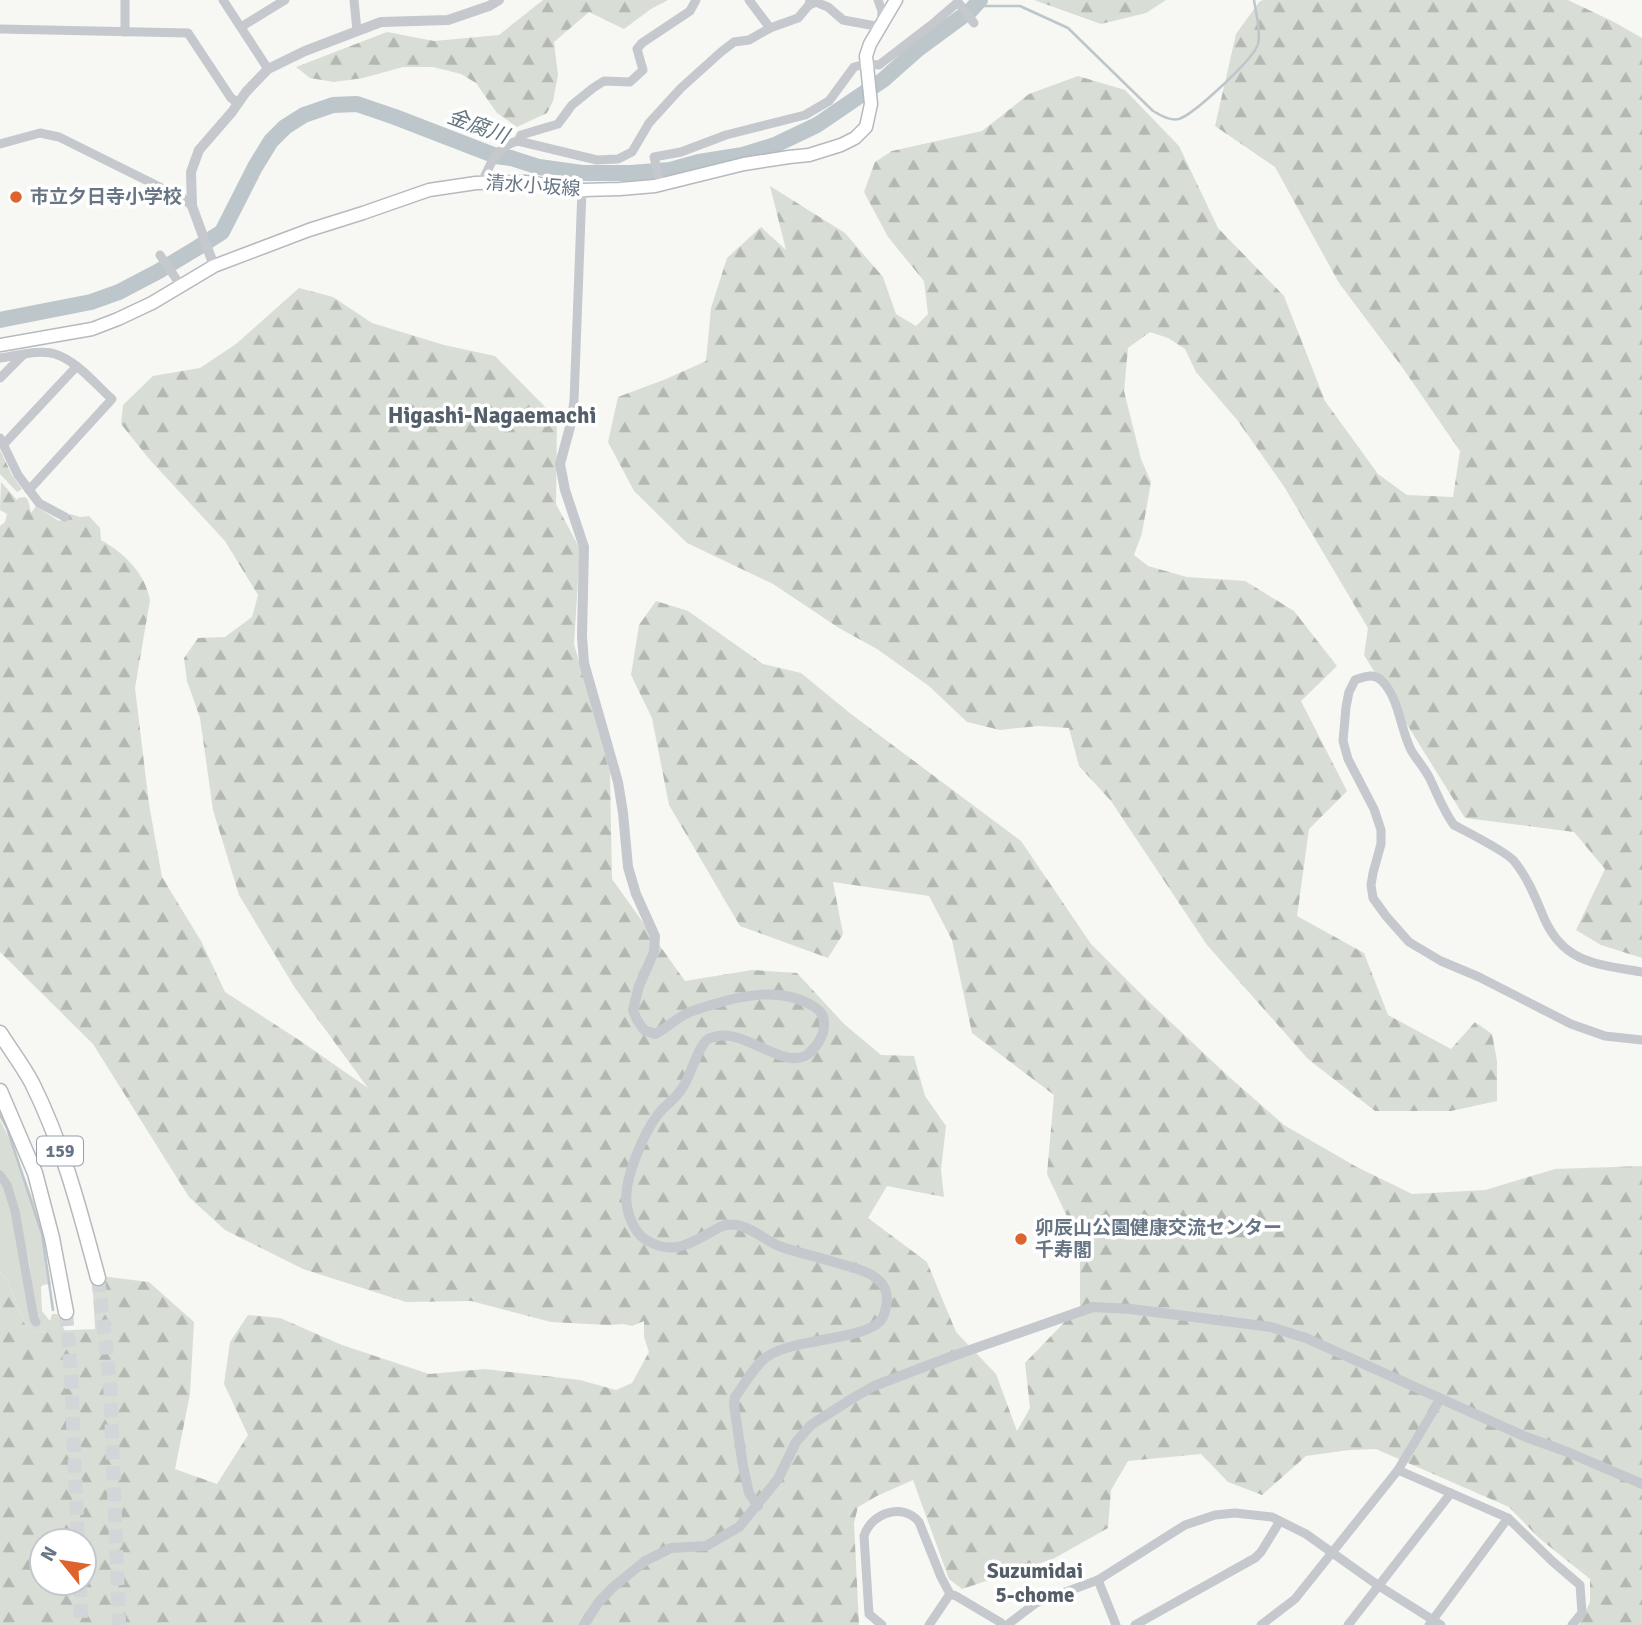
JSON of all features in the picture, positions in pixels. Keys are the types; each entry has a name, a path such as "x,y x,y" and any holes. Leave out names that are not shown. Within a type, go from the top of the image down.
{"highway":[{"name":"159","path":"0,1033 30,1081 54,1133 74,1189 98,1278"},
{"name":"159","path":"0,1091 35,1173 52,1238 66,1312"}],"main road":[{"name":"清水小坂線","path":"0,345 92,329 152,303 212,261 429,190 482,182 525,182 582,190 620,189 658,184 744,164 809,155 841,145 855,138 866,127 871,104 866,56 870,44 897,0"}],"street":[{"path":"125,0 125,33"},
{"path":"223,0 268,69"},
{"path":"241,27 285,0"},
{"path":"354,0 357,31"},
{"path":"194,212 191,172 199,150 268,69 305,51 381,22 448,20 499,0"},
{"path":"482,182 491,161 504,146 521,135 558,124 572,105 604,81 630,82 636,78 643,70 637,49 690,11 696,0"},
{"path":"749,0 771,28"},
{"path":"514,142 597,160 618,159 632,152 649,123 681,88 734,42 749,40 798,18 809,3 816,2 828,7 843,20 881,27 882,11 878,0"},
{"path":"658,184 654,157 681,152 726,135 805,115 830,101 854,66 866,68 879,65 958,2 974,23"},
{"path":"0,29 188,33 231,98 238,103"},
{"path":"0,144 40,133 59,137 184,198 194,212 212,261"},
{"path":"582,190 574,401 561,464 565,490 584,547 584,663 618,782 628,867 636,894 655,936 654,952 639,986 633,1010 644,1030 655,1034 666,1029 684,1014 735,997 786,996 801,999 820,1011 825,1029 820,1041 806,1056 794,1058 783,1057 731,1035 707,1039 681,1091 659,1114 644,1137 629,1177 626,1203 630,1218 640,1238 658,1247 679,1248 724,1225 739,1225 781,1247 854,1268 880,1279 887,1299 882,1319 867,1330 781,1349 765,1357 735,1397 735,1418 743,1466 749,1493 758,1506"},
{"path":"160,255 179,282"},
{"path":"0,358 53,353 76,367 112,399 29,490"},
{"path":"0,378 23,355"},
{"path":"65,517 39,503 19,475 2,441 76,367"},
{"path":"1642,972 1586,961 1555,940 1536,897 1513,859 1454,825 1448,817 1429,777 1411,751 1392,696 1381,680 1367,676 1355,680 1347,700 1343,741 1348,759 1374,809 1381,830 1381,844 1371,886 1373,898 1386,916 1409,943 1571,1024 1605,1036 1642,1040"},
{"path":"0,1175 7,1185 15,1211 36,1322"},
{"path":"584,1625 598,1603 612,1588 645,1561 671,1548 706,1546 739,1527 778,1479 796,1442 811,1425 853,1398 874,1386 950,1357 1093,1307 1130,1309 1271,1327 1306,1338 1526,1437 1642,1483"},
{"path":"1261,1625 1295,1598 1398,1469 1441,1398"},
{"path":"1398,1469 1508,1518 1580,1584 1582,1613 1572,1625"},
{"path":"1348,1625 1451,1493"},
{"path":"882,1625 869,1614 864,1536 867,1527 890,1511 913,1515 919,1522 950,1594"},
{"path":"950,1594 1005,1625 1036,1603 1098,1580 1185,1525 1215,1515 1235,1513 1272,1517 1306,1534 1434,1623 1508,1518"},
{"path":"1135,1625 1255,1558 1280,1521"},
{"path":"1098,1580 1116,1625"},
{"path":"929,1625 950,1594"}],"green space":[{"path":"543,0 668,0 624,29 589,12 554,42 558,75 553,101 547,113 517,127 497,113 476,83 461,74 433,67 403,67 363,78 334,82 310,78 296,67 387,32 434,41 499,35"},
{"path":"1034,0 1166,0 1146,13 1101,24"},
{"path":"1263,0 1568,0 1642,38 1642,958 1601,945 1576,930 1605,869 1574,832 1465,818 1364,655 1368,628 1285,488 1238,421 1196,372 1185,349 1168,338 1150,332 1128,348 1124,391 1141,459 1151,482 1142,533 1134,555 1148,566 1187,577 1245,581 1294,611 1337,666 1301,701 1347,791 1309,829 1297,916 1364,953 1388,1015 1451,1049 1475,1022 1492,1034 1497,1061 1497,1101 1451,1111 1375,1111 1308,1059 1207,945 1111,801 1079,766 1069,728 1038,726 1000,730 967,722 929,686 877,649 839,628 773,584 687,543 634,491 608,442 618,397 706,361 711,308 727,258 761,227 786,250 770,186 845,233 883,277 896,314 916,326 928,314 924,281 888,237 864,192 875,162 892,151 982,131 1029,94 1078,76 1125,90 1179,146 1218,228 1284,296 1325,401 1378,474 1407,495 1453,497 1460,451 1339,283 1275,167 1215,126 1236,34"},
{"path":"299,288 333,297 372,323 444,345 495,356 557,419 556,504 580,549 574,644 610,773 612,879 685,981 752,970 797,973 844,1024 881,1055 914,1056 925,1096 946,1126 941,1170 944,1197 887,1186 868,1218 927,1262 956,1332 996,1374 1017,1431 1030,1408 1025,1363 1080,1306 1080,1244 1047,1174 1054,1095 972,1033 952,940 929,896 833,882 843,934 828,958 740,926 669,805 652,718 631,675 639,625 656,601 688,611 763,664 801,673 851,714 1021,841 1091,944 1145,998 1284,1125 1355,1166 1412,1194 1485,1190 1555,1169 1642,1166 1642,1625 1579,1625 1590,1602 1590,1579 1539,1538 1509,1507 1376,1449 1306,1456 1262,1495 1228,1482 1201,1454 1128,1461 1111,1490 1108,1528 1053,1559 962,1589 949,1579 913,1480 858,1507 854,1523 859,1625 0,1625 0,1272 8,1282 28,1332 95,1329 92,1275 149,1282 194,1322 190,1394 175,1469 217,1484 248,1435 224,1384 230,1342 248,1315 280,1318 342,1345 429,1374 485,1369 580,1380 616,1390 632,1383 649,1352 644,1337 644,1321 632,1326 551,1322 471,1301 406,1302 303,1269 225,1230 189,1197 93,1044 0,952 0,526 5,522 7,514 0,510 1,482 17,500 25,497 28,500 31,513 36,506 59,521 70,514 89,516 100,528 101,540 118,551 132,565 147,590 150,600 135,688 149,804 162,877 201,941 225,992 368,1088 295,988 239,895 213,810 200,718 187,681 184,658 198,638 225,637 252,617 258,595 225,541 150,460 121,424 123,405 153,376 200,368 236,344"},
{"path":"0,450 22,489 17,492 0,474"},
{"path":"0,1120 34,1202 51,1284 41,1287 42,1311 50,1321 52,1314 57,1314 65,1331 28,1332 8,1282 0,1272 0,1179 8,1193 37,1318 29,1262 14,1200 0,1171"}],"waterway":[{"path":"980,0 980,6 1020,6 1068,28 1153,111 1175,119 1187,115 1210,97 1254,51 1259,33 1254,0"},
{"name":"金腐川","path":"0,320 91,302 119,292 222,232 271,141 285,127 304,115 333,105 357,104 496,156 539,167 582,173 670,170 743,155 775,145 817,125 883,80 980,0"},
{"path":"0,1115 7,1128 42,1234 53,1310"}],"tunnel":[{"path":"98,1278 110,1382 119,1625"},
{"path":"66,1312 77,1527"},
{"path":"80,1597 81,1625"}],"place":[{"name":"市立夕日寺小学校","path":"16,197"},
{"name":"卯辰山公園健康交流センター 千寿閣","path":"1021,1239"}],"district":[{"name":"Higashi-Nagaemachi","path":"492,415"},
{"name":"Suzumidai 5-chome","path":"1035,1583"}]}
